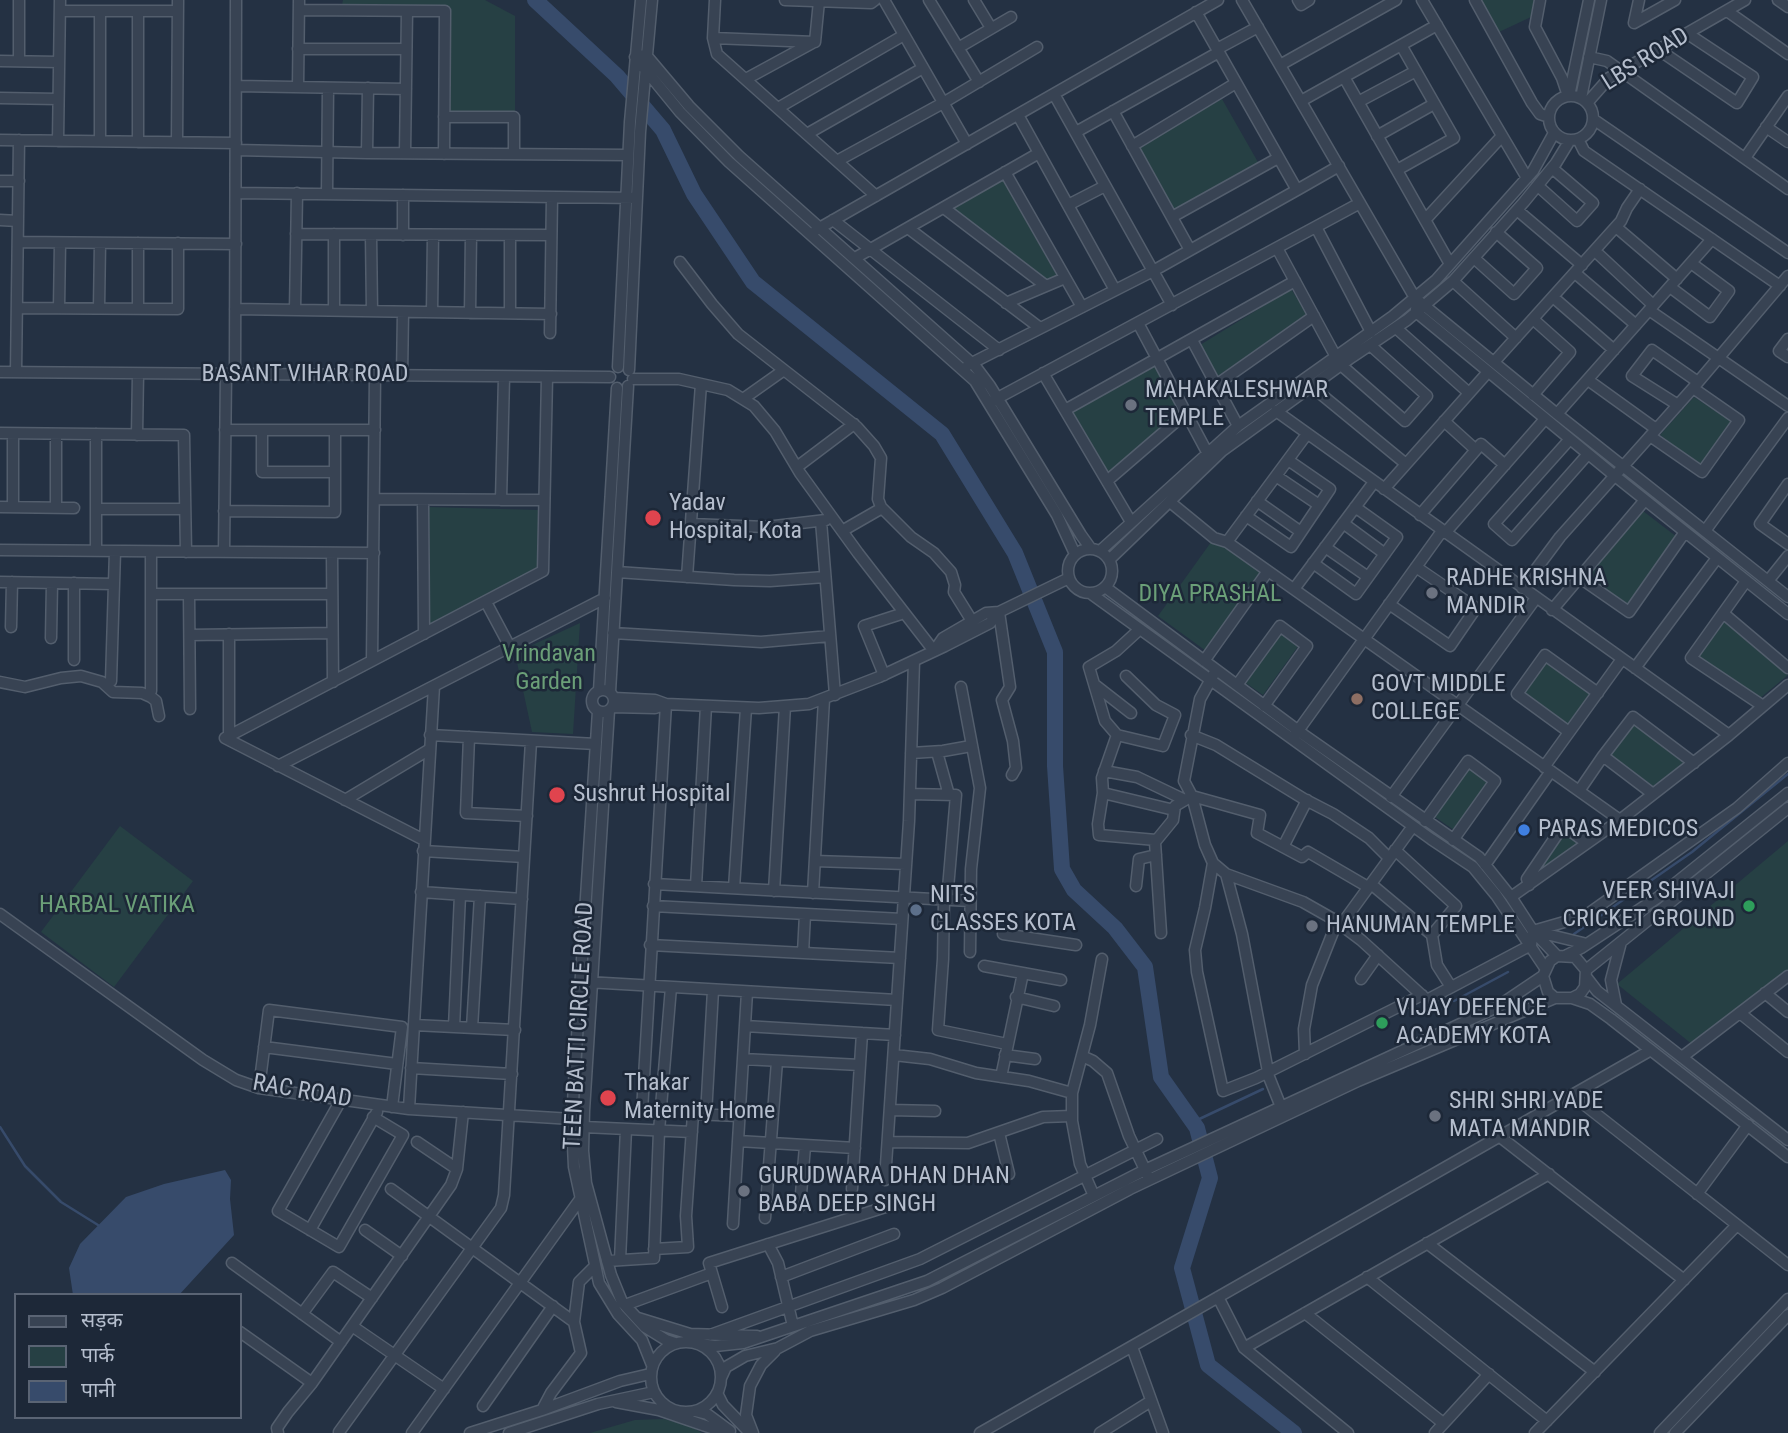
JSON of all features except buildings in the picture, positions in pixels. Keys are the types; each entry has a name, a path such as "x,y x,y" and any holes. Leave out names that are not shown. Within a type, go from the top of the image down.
{"street":[{"path":"19,0 19,61"},
{"path":"58,141 60,0"},
{"path":"177,142 178,0"},
{"path":"224,552 225,430 235,309 236,0"},
{"path":"641,0 641,56 644,70 630,378 607,702 583,1151 588,1190 607,1261 625,1305 634,1317 666,1340 676,1343"},
{"path":"618,367 634,75 641,56 652,0"},
{"path":"715,0 713,38 717,54 876,196"},
{"path":"785,0 871,3 875,0"},
{"path":"884,0 967,144"},
{"path":"929,0 979,82"},
{"path":"974,0 991,29"},
{"path":"810,233 1218,0"},
{"path":"1242,0 1415,298 1545,419 1788,614"},
{"path":"1298,0 1301,5 1309,0"},
{"path":"1280,65 1396,0"},
{"path":"1422,0 1527,178"},
{"path":"1475,0 1531,103 1540,114 1549,117"},
{"path":"1541,0 1535,27 1562,78 1568,96"},
{"path":"1568,96 1589,0"},
{"path":"1601,0 1589,57 1584,100 1593,119 1788,253"},
{"path":"1639,0 1634,23 1675,0"},
{"name":"LBS ROAD","path":"1584,100 1609,78 1688,34 1730,6 1745,0"},
{"path":"1778,0 1788,7"},
{"path":"815,42 819,1"},
{"path":"298,87 299,5 444,11 443,154"},
{"path":"1730,6 1788,54"},
{"path":"138,11 138,142"},
{"path":"60,12 178,11"},
{"path":"405,153 407,11"},
{"path":"100,12 100,141"},
{"path":"1196,12 1297,190"},
{"path":"958,48 1011,17"},
{"path":"1301,101 1437,25"},
{"path":"1076,132 1258,27"},
{"path":"1659,50 1737,103 1754,77 1688,34"},
{"path":"778,108 904,35"},
{"path":"713,38 815,42"},
{"path":"746,79 815,42"},
{"path":"1397,170 1454,138 1401,45"},
{"path":"837,161 943,103 1037,47"},
{"path":"299,49 406,49"},
{"path":"641,56 739,156 972,363 1058,515 1075,554"},
{"path":"1589,57 1607,61 1788,189"},
{"path":"0,61 59,62"},
{"path":"807,134 923,68"},
{"path":"644,70 729,162 993,400 1096,550 1109,560 1112,572 1105,587 1090,593"},
{"path":"1358,102 1416,71"},
{"path":"1344,77 1450,264"},
{"path":"1132,146 1236,83"},
{"path":"237,86 406,89"},
{"path":"327,194 328,88"},
{"path":"367,153 368,88"},
{"path":"1054,94 1171,305"},
{"path":"1109,560 1222,451 1311,386 1371,332 1437,280 1544,155 1554,133 1549,117 1556,101 1568,96 1584,100"},
{"path":"0,98 58,99"},
{"path":"1745,159 1787,100"},
{"path":"1377,136 1434,104"},
{"path":"1113,111 1190,250"},
{"path":"1018,115 1115,290"},
{"path":"444,117 514,117 514,154"},
{"path":"934,651 943,638 986,613 999,612 1064,581 1075,554 1096,550 1238,426 1339,361 1370,345 1425,305 1474,258 1538,186 1574,140 1586,135 1593,119"},
{"path":"1766,127 1788,142"},
{"path":"1554,133 1574,140 1584,150 1780,286"},
{"path":"1425,220 1502,136"},
{"path":"0,140 177,142 367,153 628,155"},
{"path":"16,372 19,140"},
{"path":"855,258 1039,153"},
{"path":"1172,217 1278,158"},
{"path":"961,369 1153,271 1339,166"},
{"path":"1538,186 1577,221 1593,203 1552,167"},
{"path":"1005,172 1082,307"},
{"path":"0,181 19,181"},
{"path":"1068,205 1105,186"},
{"path":"1384,489 1616,227 1640,189"},
{"path":"236,193 637,198"},
{"path":"295,310 297,193"},
{"path":"402,235 403,195"},
{"path":"550,333 552,197"},
{"path":"993,400 1360,203"},
{"path":"944,208 1046,286"},
{"path":"1517,210 1636,325"},
{"path":"0,220 18,221"},
{"path":"833,220 999,350"},
{"path":"1316,227 1371,332"},
{"path":"1616,227 1710,317 1729,291 1691,263"},
{"path":"908,228 1040,328"},
{"path":"1474,258 1514,294 1537,268 1496,232"},
{"path":"296,234 551,235"},
{"path":"334,234 334,310"},
{"path":"371,235 372,311"},
{"path":"432,312 433,235"},
{"path":"470,313 471,235"},
{"path":"510,235 510,313"},
{"path":"1557,414 1712,239"},
{"path":"18,242 236,244"},
{"path":"59,308 60,243"},
{"path":"99,308 100,243"},
{"path":"138,243 138,308"},
{"path":"17,308 178,309 178,243"},
{"path":"1277,248 1339,361 1405,421 1427,396 1370,345"},
{"path":"1595,251 1651,308 1788,406"},
{"path":"680,262 738,334 854,424 874,446 881,458 878,499 883,508 951,572 954,592 972,621"},
{"path":"1522,588 1560,537 1788,276"},
{"path":"1006,303 1065,278"},
{"path":"1065,410 1295,281"},
{"path":"1453,281 1516,338"},
{"path":"1553,297 1614,350"},
{"path":"1415,298 1416,312 1533,395 1788,597"},
{"path":"235,309 551,314"},
{"path":"402,376 403,312"},
{"path":"1216,385 1314,316"},
{"path":"1533,319 1570,352 1533,395"},
{"path":"1138,323 1208,454"},
{"path":"1396,328 1469,393"},
{"path":"1788,339 1779,351 1788,357"},
{"path":"1192,340 1238,426"},
{"path":"1587,380 1702,472 1739,420 1652,351 1632,376 1678,405"},
{"path":"617,388 610,377 614,369 622,366 630,378"},
{"path":"743,399 784,370"},
{"name":"BASANT VIHAR ROAD","path":"0,372 610,377"},
{"path":"1043,373 1131,522"},
{"path":"137,435 138,374"},
{"path":"372,660 376,376"},
{"path":"501,500 504,377"},
{"path":"524,857 423,845 345,800 225,738 543,571 547,377"},
{"path":"607,702 605,598 617,388 630,378 679,379 728,390 754,406 775,431 842,531 934,651"},
{"path":"687,577 701,384"},
{"path":"1311,386 1406,464"},
{"path":"1276,411 1729,735"},
{"path":"1107,481 1186,412"},
{"path":"1705,531 1788,418"},
{"path":"1295,735 1416,567 1545,419"},
{"path":"1444,421 1476,450"},
{"path":"797,467 854,424"},
{"path":"225,430 375,430"},
{"path":"262,430 262,471 335,472"},
{"path":"225,511 335,512 335,430"},
{"path":"0,433 184,435 186,552"},
{"path":"13,433 13,507"},
{"path":"56,434 56,507"},
{"path":"1227,542 1307,434"},
{"path":"96,435 96,551"},
{"path":"1570,439 1494,524 1512,540 1588,454"},
{"path":"1420,515 1481,444 1505,465"},
{"path":"1246,516 1291,547 1330,489 1288,460"},
{"path":"1276,476 1319,505"},
{"path":"1294,589 1374,481"},
{"path":"1788,484 1760,524 1788,544"},
{"path":"374,499 544,500"},
{"path":"423,500 424,634"},
{"path":"1552,610 1645,500"},
{"path":"1257,501 1301,532"},
{"path":"1170,502 1214,538 1227,542 1619,820"},
{"path":"0,507 74,508"},
{"path":"1313,563 1356,594 1397,537 1355,507"},
{"path":"842,531 883,508"},
{"path":"96,509 185,509"},
{"path":"691,524 766,527 834,519"},
{"path":"821,521 835,695"},
{"path":"1343,523 1385,554"},
{"path":"1580,578 1629,612 1685,533"},
{"path":"1325,547 1368,577"},
{"path":"0,550 374,553"},
{"path":"111,681 115,551"},
{"path":"151,551 151,691"},
{"path":"332,553 332,682"},
{"path":"1768,581 1788,556"},
{"path":"1635,668 1717,558"},
{"path":"1389,604 1450,646 1476,608 1416,567"},
{"path":"1204,661 1268,571"},
{"path":"617,572 770,581 825,577"},
{"path":"1064,581 1090,593 1210,679 1479,857 1533,930 1562,956 1581,962 1597,991 1788,1140"},
{"path":"1746,581 1691,658 1763,706"},
{"path":"0,582 114,584"},
{"path":"10,627 12,582"},
{"path":"51,638 52,583"},
{"path":"74,583 74,660"},
{"path":"1105,587 1237,685 1295,735 1413,826 1473,867 1531,945 1544,972 1544,985 1555,998"},
{"path":"151,594 332,594"},
{"path":"189,594 190,709"},
{"path":"278,766 605,598"},
{"path":"1391,797 1536,598"},
{"path":"486,602 510,647"},
{"path":"607,702 655,700 666,704 746,708 809,704 914,661 990,623 999,612"},
{"path":"999,612 1010,687 1002,700 1013,741 1016,768 1012,775"},
{"path":"884,675 864,626 904,613"},
{"path":"1723,613 1788,668"},
{"path":"1237,685 1280,626 1307,646 1264,706"},
{"path":"1126,676 1156,705 1175,715 1163,746 1117,735 1105,721 1089,667 1116,652 1140,629"},
{"path":"190,635 332,633"},
{"path":"613,633 761,642 830,636"},
{"path":"229,634 229,736"},
{"path":"1569,732 1517,694 1545,655 1598,693"},
{"path":"1485,865 1569,732 1622,659"},
{"path":"885,1180 910,794 914,661"},
{"path":"1216,670 1200,699 1184,781 1213,863 1226,874 1303,902 1339,924 1427,999 1531,945"},
{"path":"0,682 25,687 81,676 102,682 113,692 142,693 151,697 156,701 159,716"},
{"path":"1095,685 1131,713"},
{"path":"1511,897 1653,794 1788,685"},
{"path":"409,1109 433,686"},
{"path":"961,687 980,788 970,901 970,952"},
{"path":"813,893 824,699"},
{"name":"TEEN BATTI CIRCLE ROAD","path":"607,702 596,744 579,982 572,1119 574,1167 599,1283 609,1300 642,1340 651,1369"},
{"path":"642,1111 666,704"},
{"path":"696,886 706,706"},
{"path":"774,891 785,706"},
{"path":"734,888 746,708"},
{"path":"1579,792 1633,717 1694,762"},
{"path":"430,735 596,744"},
{"path":"1117,735 1102,778 1098,824 1100,835 1156,840"},
{"path":"1191,735 1216,745 1333,814 1370,838 1456,906 1432,935"},
{"path":"469,737 466,813 527,816"},
{"path":"339,1432 500,1208 504,1195 531,741"},
{"path":"911,753 971,746"},
{"path":"345,800 429,749"},
{"path":"937,752 948,795"},
{"path":"1603,756 1653,794"},
{"path":"1425,821 1468,761 1495,780 1453,840"},
{"path":"1533,930 1585,916 1737,808 1788,763"},
{"path":"1104,771 1137,777 1188,798 1260,815 1257,833 1302,857 1308,852 1370,886 1432,935 1437,965 1451,987"},
{"path":"1102,793 1174,810"},
{"path":"1231,1136 1281,1107 1497,1007 1544,972 1550,961 1587,944 1657,898 1788,793"},
{"path":"910,794 956,795 938,1030 1007,1044"},
{"path":"1161,933 1156,840 1173,820 1175,806 1188,798"},
{"path":"1283,847 1307,800"},
{"path":"1572,998 1580,994 1586,974 1621,941 1786,812"},
{"path":"1305,1054 1304,1029 1312,985 1339,924 1413,826"},
{"path":"1529,885 1527,879 1563,826 1587,843"},
{"path":"1136,887 1139,859 1156,855"},
{"path":"815,861 906,864"},
{"path":"1213,863 1195,950 1197,972 1223,1091 1269,1072 1422,995"},
{"path":"1226,874 1242,934 1269,1072 1281,1107"},
{"path":"654,884 970,901"},
{"path":"421,892 522,900"},
{"path":"454,1027 460,895"},
{"path":"472,1028 480,896"},
{"path":"653,906 902,919"},
{"name":"RAC ROAD","path":"0,914 203,1060 236,1080 259,1088 409,1109 572,1119"},
{"path":"803,953 805,914"},
{"path":"1531,945 1533,930"},
{"path":"1533,930 1587,944"},
{"path":"1003,934 1076,945"},
{"path":"1617,1007 1611,980 1621,941"},
{"path":"650,945 900,958"},
{"path":"1361,979 1378,955"},
{"path":"1094,1196 1080,1164 1072,1116 1072,1093 1102,959"},
{"path":"984,966 1060,980"},
{"path":"1001,1077 1023,973"},
{"path":"1682,1057 1788,976"},
{"path":"579,982 897,1000"},
{"path":"607,1261 654,1258 659,1131 671,987"},
{"path":"706,1115 713,990"},
{"path":"733,1224 747,992"},
{"path":"1765,993 1788,1012"},
{"path":"1016,997 1054,1006"},
{"path":"695,1411 704,1407 717,1392 726,1367 733,1362 778,1348 810,1331 914,1300 942,1288 1176,1161 1555,998 1572,998 1590,1004 1788,1157"},
{"path":"259,1088 269,1010 402,1027 397,1064 386,1106 373,1117 310,1230"},
{"path":"1740,1013 1788,1052"},
{"path":"414,1025 515,1030"},
{"path":"745,1026 895,1035"},
{"path":"852,1189 862,1033"},
{"path":"264,1047 397,1064"},
{"path":"980,1433 1651,1050"},
{"path":"894,1055 930,1059 976,1073 1029,1081 1072,1093"},
{"path":"1005,1055 1035,1059"},
{"path":"1082,1056 1107,1073 1148,1175"},
{"path":"743,1059 860,1065"},
{"path":"765,1219 777,1061"},
{"path":"411,1068 512,1074"},
{"path":"1572,1095 1788,1265"},
{"path":"341,1100 278,1211 339,1247 403,1135 373,1117"},
{"path":"890,1110 935,1111"},
{"path":"278,1433 276,1428 312,1383 451,1185 457,1169 463,1112"},
{"path":"654,1249 688,1247 686,1216 693,1114 739,1116"},
{"path":"888,1142 968,1143 1043,1117 1072,1116"},
{"path":"1697,1194 1748,1125"},
{"path":"584,1127 692,1132"},
{"path":"620,1260 626,1129"},
{"path":"999,1133 1009,1174"},
{"path":"1499,1136 1684,1280"},
{"path":"710,1335 920,1259 1157,1139"},
{"path":"417,1142 457,1169"},
{"path":"738,1142 855,1148"},
{"path":"800,1206 805,1146"},
{"path":"1244,1348 1549,1174"},
{"path":"729,1433 707,1414 673,1410 664,1405 654,1392 651,1369 657,1355 684,1341 728,1346 765,1336 927,1282 1094,1196 1148,1175"},
{"path":"391,1189 574,1322"},
{"path":"412,1433 588,1190"},
{"path":"722,1307 709,1263 898,1203"},
{"path":"1535,1433 1737,1225"},
{"path":"365,1230 402,1256"},
{"path":"781,1277 894,1234"},
{"path":"1427,1243 1595,1372"},
{"path":"768,1244 778,1263 793,1326"},
{"path":"232,1263 341,1342"},
{"path":"542,1410 551,1393 581,1353 574,1322 579,1282 595,1266"},
{"path":"302,1314 333,1272 372,1298"},
{"path":"625,1305 712,1273"},
{"path":"1367,1278 1547,1421"},
{"path":"1215,1298 1244,1348 1348,1433"},
{"path":"1675,1433 1775,1320 1788,1299"},
{"path":"483,1406 553,1306"},
{"path":"1305,1313 1443,1423"},
{"path":"1660,1433 1775,1320 1788,1315"},
{"path":"634,1317 691,1334 765,1336"},
{"path":"1775,1320 1788,1333"},
{"path":"352,1326 444,1389"},
{"path":"242,1333 312,1383"},
{"path":"699,1344 707,1348 718,1362 721,1378"},
{"path":"1132,1347 1163,1433"},
{"path":"752,1433 746,1415 750,1386 761,1365 778,1348"},
{"path":"470,1433 542,1410 651,1369"},
{"path":"1435,1433 1489,1374"},
{"path":"509,1433 608,1401 654,1392"},
{"path":"717,1392 723,1405 752,1433"},
{"path":"608,1401 669,1413 729,1433"},
{"path":"1100,1433 1151,1402"}],"green space":[{"path":"343,0 485,0 515,16 515,113 447,113 448,7 342,5"},
{"path":"1481,0 1534,0 1531,17 1499,32"},
{"path":"1222,99 1259,164 1174,213 1137,147"},
{"path":"1003,179 1057,276 1047,280 948,208"},
{"path":"1291,289 1307,314 1218,376 1200,345"},
{"path":"1156,365 1181,410 1108,475 1072,412"},
{"path":"1694,397 1732,422 1700,465 1660,435"},
{"path":"427,507 538,510 538,568 427,625"},
{"path":"1643,511 1677,537 1630,605 1587,577"},
{"name":"DIYA PRASHAL","path":"1214,538 1262,573 1206,651 1158,616"},
{"path":"1724,622 1788,675 1759,699 1698,656"},
{"name":"Vrindavan Garden","path":"580,623 573,734 532,732 515,653"},
{"path":"1280,631 1299,645 1263,695 1243,681"},
{"path":"1546,661 1590,694 1567,725 1523,692"},
{"path":"1633,724 1684,763 1653,786 1610,754"},
{"path":"1468,765 1489,780 1454,830 1432,815"},
{"name":"HARBAL VATIKA","path":"120,826 193,881 114,987 41,932"},
{"path":"1566,831 1579,843 1533,876"},
{"name":"VEER SHIVAJI CRICKET GROUND","path":"1788,841 1788,970 1693,1045 1617,984"},
{"path":"664,1419 690,1426 702,1433 590,1433 635,1420"}],"water":[{"path":"225,1170 231,1180 234,1235 181,1293 73,1293 69,1268 80,1244 126,1197 164,1184"}],"waterway":[{"path":"535,0 617,76 663,130 694,194 753,282 942,434 1015,553 1055,652 1055,766 1062,869 1074,890 1115,928 1145,967 1161,1077 1197,1128 1210,1178 1182,1268 1208,1365 1294,1433"},
{"path":"1574,934 1692,852 1788,774"},
{"path":"1454,1001 1508,972"},
{"path":"1193,1122 1263,1089"},
{"path":"0,1127 25,1166 61,1202 98,1225"}],"place":[{"name":"MAHAKALESHWAR TEMPLE","path":"1131,405"},
{"name":"Yadav Hospital, Kota","path":"653,518"},
{"name":"RADHE KRISHNA MANDIR","path":"1432,593"},
{"name":"GOVT MIDDLE COLLEGE","path":"1357,699"},
{"name":"Sushrut Hospital","path":"557,795"},
{"name":"PARAS MEDICOS","path":"1524,830"},
{"name":"VEER SHIVAJI CRICKET GROUND","path":"1749,906"},
{"name":"NITS CLASSES KOTA","path":"916,910"},
{"name":"HANUMAN TEMPLE","path":"1312,926"},
{"name":"VIJAY DEFENCE ACADEMY KOTA","path":"1382,1023"},
{"name":"Thakar Maternity Home","path":"608,1098"},
{"name":"SHRI SHRI YADE MATA MANDIR","path":"1435,1116"},
{"name":"GURUDWARA DHAN DHAN BABA DEEP SINGH","path":"744,1191"}]}
